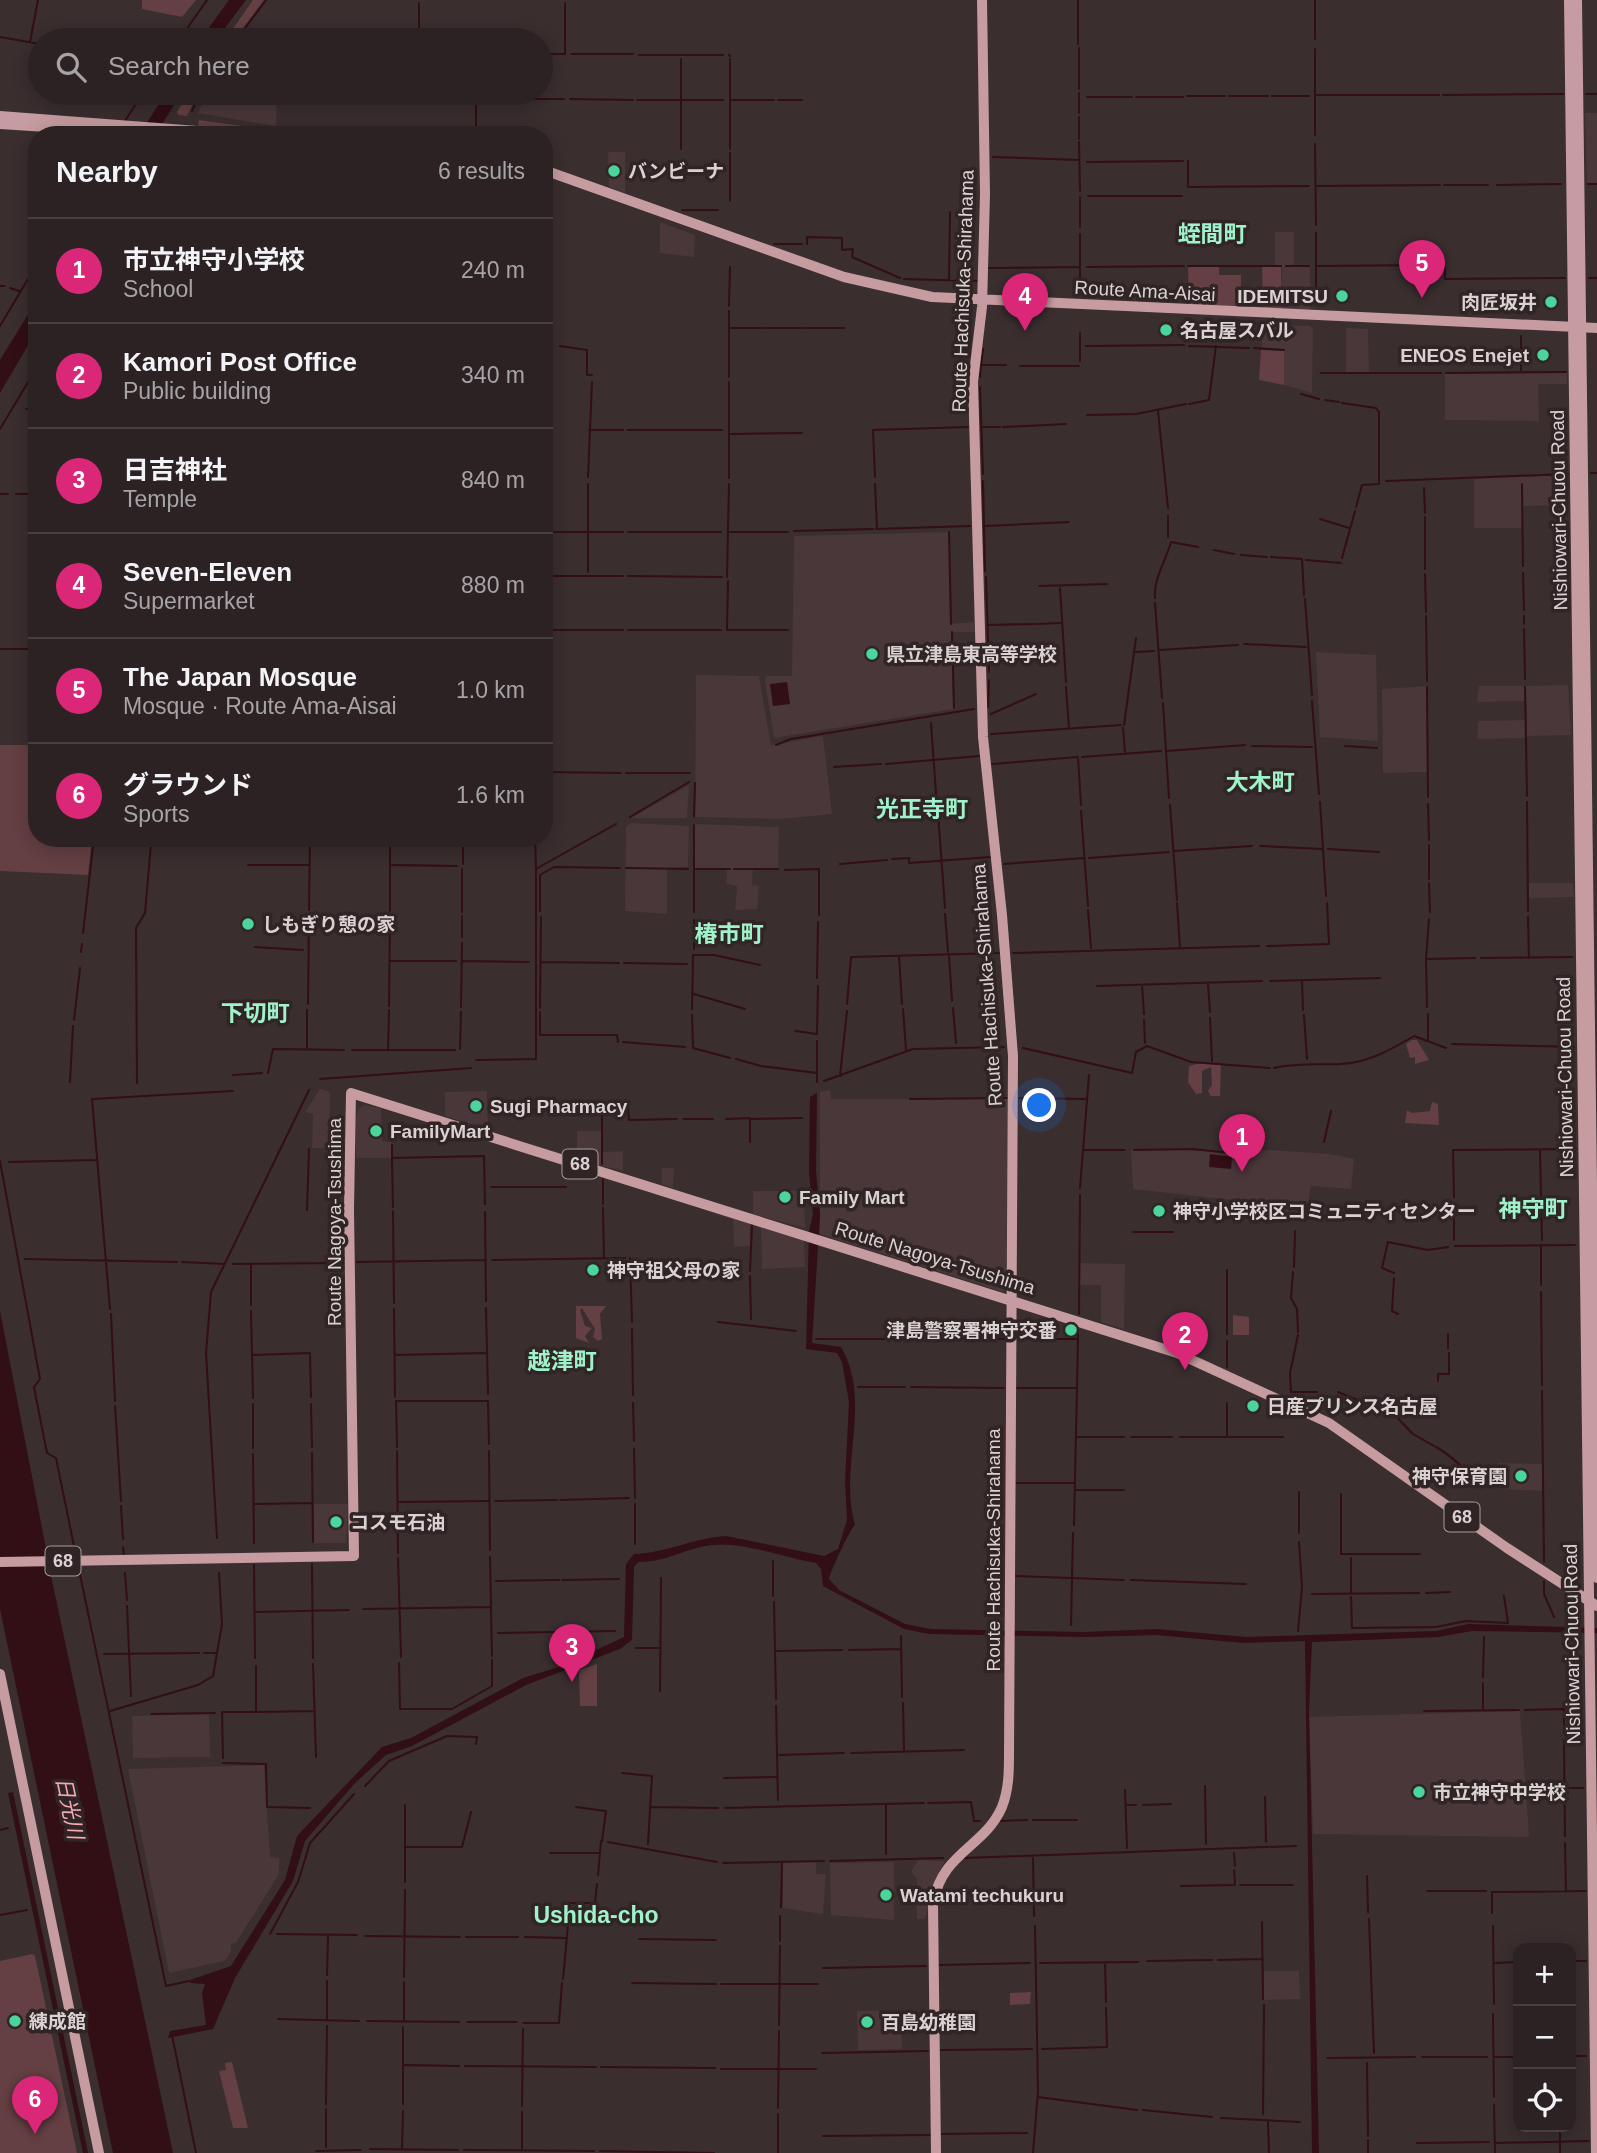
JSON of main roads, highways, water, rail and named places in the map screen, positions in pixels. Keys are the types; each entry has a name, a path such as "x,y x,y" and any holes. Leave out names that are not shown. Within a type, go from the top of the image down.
{"main road":[{"name":"Route Hachisuka-Shirahama","path":"936,2153 933,1903 947,1868 990,1825 1005,1798 1008,1780 1013,1056 982,713 973,382 982,304 986,112 982,0"},
{"name":"Nishiowari-Chuou Road","path":"1569,0 1577,330 1597,1578"},
{"name":"Nishiowari-Chuou Road","path":"1577,0 1577,330 1593,1604 1589,1630 1596,2153"},
{"path":"0,117 87,126"},
{"path":"0,124 53,126"},
{"name":"Route Ama-Aisai","path":"553,173 844,277 932,297 982,304"},
{"name":"Route Ama-Aisai","path":"553,180 846,284 932,304 1577,330 1597,328"},
{"name":"Route Ama-Aisai","path":"1577,330 1597,334"},
{"name":"Route Nagoya-Tsushima","path":"0,1562 354,1556 349,1210 351,1093 1177,1353 1329,1423 1593,1604"},
{"path":"0,1674 99,2153"}],"water":[{"path":"229,0 246,0 225,28 209,28"},
{"path":"158,105 174,105 161,126 145,126"},
{"path":"28,315 28,345 0,393 0,360"},
{"path":"787,682 790,704 773,706 770,684"},
{"path":"817,1093 816,1171 820,1215 812,1343 841,1347 850,1368 855,1412 850,1481 855,1525 840,1551 829,1579 839,1590 905,1624 931,1629 1083,1632 1157,1629 1246,1637 1437,1631 1468,1624 1597,1628 1597,1633 1472,1631 1438,1637 1312,1642 1309,1711 1319,2153 1312,2153 1305,1641 1244,1643 1156,1635 1084,1637 929,1634 904,1629 823,1586 821,1569 816,1563 736,1545 712,1545 658,1560 638,1562 634,1567 632,1640 620,1649 526,1685 412,1746 386,1755 355,1783 305,1841 293,1881 235,1978 213,2029 168,2038 170,2031 206,2025 202,1993 205,1984 190,1983 190,1980 231,1966 285,1880 297,1836 382,1747 411,1738 523,1678 562,1666 624,1637 626,1564 634,1554 726,1536 824,1556 838,1549 847,1520 845,1482 849,1402 842,1362 837,1353 806,1349 809,1231 813,1215 809,1172 810,1097"},
{"path":"1210,1154 1232,1157 1231,1169 1209,1167"},
{"name":"日光川","path":"0,1311 53,1585 173,2153 113,2153 0,1609"},
{"path":"13,1792 88,2153 83,2153 8,1793"}],"waterway":[{"path":"33,28 38,0"},
{"path":"187,28 207,0"},
{"path":"245,28 266,0"},
{"path":"1078,0 1078,44"},
{"path":"1315,0 1315,39"},
{"path":"419,3 419,28"},
{"path":"553,54 565,54 565,3"},
{"path":"0,37 28,42"},
{"path":"1079,48 1079,89"},
{"path":"1315,49 1315,135"},
{"path":"571,54 633,54"},
{"path":"639,55 723,55"},
{"path":"681,59 681,149"},
{"path":"730,59 730,149"},
{"path":"1079,93 1079,113"},
{"path":"1443,95 1563,94"},
{"path":"1586,94 1597,94"},
{"path":"1315,95 1439,95"},
{"path":"1187,96 1225,96"},
{"path":"1229,96 1268,96"},
{"path":"1272,96 1309,96"},
{"path":"1087,97 1132,97"},
{"path":"1136,97 1183,97"},
{"path":"553,99 564,99"},
{"path":"570,99 633,100"},
{"path":"637,100 723,100"},
{"path":"730,100 774,100"},
{"path":"778,100 802,100"},
{"path":"125,121 135,105"},
{"path":"192,111 195,105"},
{"path":"476,105 476,126"},
{"path":"1079,117 1079,139"},
{"path":"1079,142 1080,191"},
{"path":"1315,144 1316,225"},
{"path":"730,153 730,201"},
{"path":"993,157 1079,160"},
{"path":"1087,162 1183,161"},
{"path":"1188,161 1188,187 1309,186"},
{"path":"1497,185 1561,184"},
{"path":"1588,184 1597,184"},
{"path":"1316,186 1440,185"},
{"path":"1444,185 1488,185"},
{"path":"1088,196 1182,196"},
{"path":"1080,197 1080,227"},
{"path":"682,210 718,210"},
{"path":"949,280 950,212"},
{"path":"1316,233 1316,266 1432,265"},
{"path":"1080,234 1080,285"},
{"path":"807,244 807,237 842,238 842,250 853,249 852,257 900,278"},
{"path":"774,244 802,244"},
{"path":"1445,265 1445,279 1565,278"},
{"path":"1087,267 1184,266"},
{"path":"1188,266 1281,266"},
{"path":"1286,266 1309,266"},
{"path":"729,306 730,267"},
{"path":"988,268 1080,267"},
{"path":"1316,267 1316,292"},
{"path":"1589,278 1597,278"},
{"path":"0,326 28,279"},
{"path":"904,279 977,281"},
{"path":"0,286 5,286"},
{"path":"10,288 19,291"},
{"path":"729,311 729,377"},
{"path":"731,328 765,328"},
{"path":"767,328 803,328"},
{"path":"805,328 844,328"},
{"path":"1080,333 1080,361"},
{"path":"1521,336 1521,370"},
{"path":"1086,346 1184,345"},
{"path":"560,346 587,350 587,375 592,375"},
{"path":"1189,346 1249,348"},
{"path":"1189,404 1209,400 1216,346"},
{"path":"1254,348 1284,350"},
{"path":"981,365 983,349"},
{"path":"980,377 981,365 1006,365"},
{"path":"1020,366 1079,366"},
{"path":"1446,373 1566,372"},
{"path":"1321,373 1441,373"},
{"path":"0,429 28,382"},
{"path":"588,477 592,382"},
{"path":"729,382 729,478"},
{"path":"980,387 983,474"},
{"path":"1301,394 1319,399"},
{"path":"1325,400 1339,402"},
{"path":"1342,403 1376,408 1379,412 1379,484 1362,485 1356,507"},
{"path":"1087,415 1136,414 1186,404"},
{"path":"1158,411 1168,508"},
{"path":"1003,427 1066,424"},
{"path":"875,477 873,430 968,427"},
{"path":"983,427 1000,427"},
{"path":"589,430 623,430"},
{"path":"627,430 722,430"},
{"path":"730,434 802,433"},
{"path":"1591,473 1597,473"},
{"path":"1386,481 1568,474"},
{"path":"983,481 985,571"},
{"path":"588,484 588,572"},
{"path":"727,577 729,484"},
{"path":"875,484 877,529"},
{"path":"1522,484 1523,566"},
{"path":"1424,488 1425,513"},
{"path":"0,494 8,494"},
{"path":"16,494 28,494"},
{"path":"1342,558 1355,511"},
{"path":"1168,516 1168,537"},
{"path":"1425,517 1425,569"},
{"path":"1320,519 1349,528"},
{"path":"986,526 1069,522"},
{"path":"876,529 970,526"},
{"path":"794,531 873,529"},
{"path":"553,532 623,532"},
{"path":"628,532 721,532"},
{"path":"730,532 788,532"},
{"path":"949,532 951,624"},
{"path":"1155,598 1158,577 1171,542 1198,547"},
{"path":"1214,550 1234,554"},
{"path":"1241,555 1267,557"},
{"path":"1271,557 1302,559 1304,595"},
{"path":"1306,560 1341,563"},
{"path":"1523,573 1524,610"},
{"path":"1425,574 1426,612"},
{"path":"553,576 623,576"},
{"path":"628,576 722,577"},
{"path":"986,577 989,672"},
{"path":"727,629 728,581"},
{"path":"1039,586 1107,584"},
{"path":"1060,588 1066,682"},
{"path":"1305,599 1312,695"},
{"path":"1155,603 1162,698"},
{"path":"1426,616 1427,681"},
{"path":"1524,616 1524,624"},
{"path":"1037,624 1061,623"},
{"path":"987,625 1035,624"},
{"path":"1524,629 1525,679"},
{"path":"553,630 623,630"},
{"path":"628,630 721,630"},
{"path":"727,630 788,630"},
{"path":"952,632 954,708"},
{"path":"1124,725 1136,638"},
{"path":"1244,644 1306,647"},
{"path":"1159,650 1238,645"},
{"path":"0,649 28,649"},
{"path":"1134,652 1154,651"},
{"path":"988,707 989,680"},
{"path":"1066,687 1069,728"},
{"path":"1427,687 1428,797"},
{"path":"1525,687 1527,796"},
{"path":"991,714 1036,694"},
{"path":"1312,701 1319,794"},
{"path":"1163,703 1169,798"},
{"path":"776,745 791,739 974,709"},
{"path":"931,723 937,808"},
{"path":"991,734 1121,725"},
{"path":"1123,728 1125,752"},
{"path":"1166,751 1245,745"},
{"path":"1252,746 1312,747"},
{"path":"1345,746 1377,748"},
{"path":"1082,757 1161,751"},
{"path":"886,764 979,756"},
{"path":"992,764 1078,757 1081,805"},
{"path":"834,767 881,764"},
{"path":"553,772 621,773"},
{"path":"626,773 690,773"},
{"path":"630,817 689,782"},
{"path":"694,817 695,783"},
{"path":"1320,802 1326,896"},
{"path":"1527,802 1528,911"},
{"path":"1428,804 1429,840"},
{"path":"1170,805 1177,900"},
{"path":"1081,811 1088,906"},
{"path":"938,813 945,908"},
{"path":"476,1060 536,1059 536,869 616,824"},
{"path":"694,825 694,912"},
{"path":"1429,845 1429,879"},
{"path":"1173,851 1252,846"},
{"path":"1260,846 1322,849"},
{"path":"83,933 93,847"},
{"path":"137,1083 136,928 145,913 151,847"},
{"path":"309,910 310,847"},
{"path":"390,847 390,911"},
{"path":"463,847 463,864"},
{"path":"535,847 536,869"},
{"path":"1328,849 1379,852"},
{"path":"1089,858 1169,852"},
{"path":"892,859 909,858 909,863 991,857"},
{"path":"1004,864 1084,858"},
{"path":"840,864 887,860"},
{"path":"248,865 309,865"},
{"path":"392,865 457,866"},
{"path":"540,911 540,875 554,867 620,868"},
{"path":"626,868 688,869"},
{"path":"462,869 462,912"},
{"path":"694,869 730,869"},
{"path":"734,869 778,869"},
{"path":"785,870 819,869 819,915"},
{"path":"1429,883 1430,912"},
{"path":"1177,903 1180,948"},
{"path":"1267,946 1329,944 1327,903"},
{"path":"1088,910 1091,948"},
{"path":"945,914 948,952"},
{"path":"308,1004 309,915"},
{"path":"389,1006 390,915"},
{"path":"462,916 462,937"},
{"path":"540,1008 541,917"},
{"path":"1528,917 1529,958"},
{"path":"1426,959 1429,919"},
{"path":"694,920 694,949"},
{"path":"817,978 818,922"},
{"path":"461,1007 462,943"},
{"path":"81,952 82,944"},
{"path":"1013,953 1259,946"},
{"path":"255,947 303,950"},
{"path":"847,1004 851,957 999,953"},
{"path":"692,1009 693,955 714,955 760,965"},
{"path":"899,956 902,1004"},
{"path":"949,956 952,1001"},
{"path":"1481,958 1572,957"},
{"path":"1427,1007 1426,959 1475,958"},
{"path":"391,961 456,961"},
{"path":"462,961 529,962"},
{"path":"541,962 619,963"},
{"path":"624,963 687,964"},
{"path":"74,1020 80,968"},
{"path":"1270,981 1380,978"},
{"path":"1097,986 1262,981"},
{"path":"1302,981 1303,1010"},
{"path":"1208,984 1210,1012"},
{"path":"1142,985 1144,1014"},
{"path":"795,1031 817,1034 818,986"},
{"path":"694,994 745,1009"},
{"path":"953,1008 956,1043"},
{"path":"903,1009 906,1050"},
{"path":"307,1010 307,1048"},
{"path":"352,1050 388,1050 389,1010"},
{"path":"840,1076 847,1011"},
{"path":"460,1049 461,1012"},
{"path":"540,1012 540,1035 617,1035 618,1042"},
{"path":"1428,1014 1428,1041"},
{"path":"692,1015 693,1048 730,1058"},
{"path":"1304,1015 1307,1059"},
{"path":"1210,1018 1212,1061"},
{"path":"1144,1020 1145,1043"},
{"path":"70,1082 73,1026"},
{"path":"1274,1068 1361,1061 1414,1036 1446,1048"},
{"path":"817,1041 817,1082"},
{"path":"623,1042 685,1047"},
{"path":"1452,1044 1574,1047"},
{"path":"1023,1048 1132,1073 1136,1052 1147,1046 1191,1062 1270,1068"},
{"path":"824,1081 913,1049 1004,1047"},
{"path":"268,1073 273,1049 344,1050"},
{"path":"389,1050 455,1050"},
{"path":"736,1059 761,1066 817,1073"},
{"path":"320,1079 471,1068"},
{"path":"233,1075 262,1073"},
{"path":"1080,1188 1089,1075"},
{"path":"217,1538 206,1353 211,1292 309,1090"},
{"path":"110,1309 92,1099 233,1091"},
{"path":"910,1099 1007,1098"},
{"path":"1019,1098 1086,1099"},
{"path":"514,1110 621,1108"},
{"path":"628,1108 629,1120 677,1119"},
{"path":"1324,1142 1331,1111"},
{"path":"602,1114 602,1164"},
{"path":"726,1119 750,1118 750,1142"},
{"path":"750,1119 802,1118"},
{"path":"683,1119 713,1119"},
{"path":"392,1145 392,1158"},
{"path":"307,1210 309,1149"},
{"path":"1134,1150 1192,1149 1240,1154"},
{"path":"1454,1197 1453,1150 1576,1149"},
{"path":"1084,1150 1125,1150"},
{"path":"1540,1151 1541,1196"},
{"path":"393,1207 392,1158 484,1156 485,1204"},
{"path":"9,1162 97,1160"},
{"path":"0,1161 40,1379 34,1387 47,1453 56,1458 76,1556"},
{"path":"603,1179 603,1204"},
{"path":"491,1187 566,1187"},
{"path":"1079,1314 1080,1195"},
{"path":"1541,1203 1542,1240"},
{"path":"1454,1204 1454,1240"},
{"path":"603,1208 604,1259"},
{"path":"393,1211 394,1303"},
{"path":"485,1212 486,1301"},
{"path":"750,1271 752,1225"},
{"path":"1294,1267 1295,1231"},
{"path":"1133,1232 1173,1232"},
{"path":"1394,1273 1382,1268 1388,1242 1428,1250 1448,1247"},
{"path":"1455,1246 1575,1245"},
{"path":"1541,1246 1541,1285"},
{"path":"492,1260 625,1258"},
{"path":"630,1258 632,1322"},
{"path":"25,1259 177,1262"},
{"path":"357,1262 486,1260"},
{"path":"182,1262 225,1264"},
{"path":"233,1264 346,1263"},
{"path":"251,1265 251,1305"},
{"path":"1227,1270 1227,1334"},
{"path":"1293,1272 1291,1298 1297,1309 1298,1332"},
{"path":"750,1276 751,1319"},
{"path":"1394,1278 1392,1311 1398,1314"},
{"path":"1541,1292 1542,1385"},
{"path":"486,1308 488,1394"},
{"path":"394,1309 395,1397"},
{"path":"251,1311 253,1398"},
{"path":"111,1314 115,1401"},
{"path":"718,1322 796,1331"},
{"path":"1078,1328 1078,1337"},
{"path":"632,1329 633,1395"},
{"path":"1448,1334 1448,1348"},
{"path":"1298,1335 1290,1373 1291,1392 1317,1392"},
{"path":"816,1339 904,1339"},
{"path":"912,1339 1005,1339"},
{"path":"1018,1339 1078,1339 1074,1525"},
{"path":"1227,1341 1227,1367"},
{"path":"252,1355 310,1353 311,1397"},
{"path":"395,1355 487,1353"},
{"path":"1438,1381 1438,1374 1449,1374 1449,1353"},
{"path":"858,1387 905,1387"},
{"path":"911,1387 1004,1388"},
{"path":"1017,1388 1075,1388"},
{"path":"1542,1391 1544,1562"},
{"path":"1338,1392 1390,1410 1413,1434 1434,1446"},
{"path":"396,1401 488,1401"},
{"path":"396,1402 397,1447"},
{"path":"488,1402 489,1444"},
{"path":"633,1403 634,1441"},
{"path":"1227,1403 1227,1437"},
{"path":"253,1404 253,1448"},
{"path":"311,1404 312,1447"},
{"path":"115,1406 121,1501"},
{"path":"1077,1437 1124,1437"},
{"path":"1131,1437 1172,1437"},
{"path":"1180,1437 1283,1437"},
{"path":"1436,1447 1478,1482"},
{"path":"634,1449 635,1498"},
{"path":"397,1451 398,1553"},
{"path":"489,1451 490,1550"},
{"path":"312,1453 313,1542"},
{"path":"253,1454 254,1543"},
{"path":"1017,1483 1075,1483"},
{"path":"1076,1490 1124,1490"},
{"path":"1299,1492 1299,1533"},
{"path":"1341,1494 1341,1554 1420,1554"},
{"path":"560,1500 629,1498"},
{"path":"495,1501 557,1500"},
{"path":"399,1502 488,1501"},
{"path":"255,1504 313,1503"},
{"path":"635,1504 635,1544"},
{"path":"121,1506 123,1539"},
{"path":"1071,1625 1073,1533"},
{"path":"1298,1631 1302,1587 1299,1542"},
{"path":"123,1547 124,1556"},
{"path":"490,1557 492,1656"},
{"path":"398,1558 401,1657"},
{"path":"1351,1558 1351,1592"},
{"path":"773,1561 773,1596"},
{"path":"312,1564 313,1658"},
{"path":"78,1565 166,1986 189,1981"},
{"path":"254,1565 255,1658"},
{"path":"125,1573 127,1600"},
{"path":"110,1711 198,1685 213,1676 222,1624 219,1573"},
{"path":"1016,1576 1124,1580"},
{"path":"660,1691 661,1578"},
{"path":"562,1580 619,1579"},
{"path":"496,1581 559,1580"},
{"path":"1131,1580 1246,1584"},
{"path":"1544,1581 1544,1594 1554,1617"},
{"path":"1426,1593 1450,1592"},
{"path":"1312,1594 1419,1593"},
{"path":"1351,1597 1352,1628 1436,1627 1466,1621 1508,1623 1504,1596"},
{"path":"774,1602 776,1699"},
{"path":"127,1606 131,1696"},
{"path":"363,1609 491,1607"},
{"path":"255,1612 349,1610"},
{"path":"564,1632 615,1631"},
{"path":"498,1633 559,1632"},
{"path":"901,1636 902,1697"},
{"path":"1483,1677 1484,1637"},
{"path":"636,1648 659,1648"},
{"path":"849,1650 901,1649"},
{"path":"775,1651 842,1650"},
{"path":"104,1654 199,1653"},
{"path":"204,1653 217,1653"},
{"path":"399,1663 400,1709 452,1709 492,1686 492,1660"},
{"path":"313,1664 316,1757"},
{"path":"223,1758 222,1712 256,1712 256,1666"},
{"path":"1483,1683 1483,1710"},
{"path":"903,1703 904,1751"},
{"path":"776,1706 778,1800"},
{"path":"1525,1710 1564,1709 1564,1733 1583,1733"},
{"path":"1424,1711 1519,1710"},
{"path":"257,1712 315,1711"},
{"path":"151,1714 215,1713"},
{"path":"365,1786 389,1761 447,1736 477,1737 476,1744"},
{"path":"1564,1740 1565,1836"},
{"path":"851,1753 964,1750"},
{"path":"779,1755 844,1753"},
{"path":"223,1763 266,1764 267,1807 310,1808"},
{"path":"622,1773 652,1776 648,1844"},
{"path":"724,1778 776,1777"},
{"path":"1205,1786 1206,1844"},
{"path":"1567,1788 1583,1788"},
{"path":"1125,1790 1127,1848"},
{"path":"270,1934 298,1882 310,1843 354,1794"},
{"path":"1265,1797 1266,1842"},
{"path":"928,1803 971,1802 974,1821 980,1821"},
{"path":"725,1808 924,1803"},
{"path":"1143,1805 1171,1804"},
{"path":"405,1805 405,1882"},
{"path":"886,1805 886,1854"},
{"path":"1126,1805 1136,1805"},
{"path":"576,1807 606,1811 602,1841"},
{"path":"651,1807 718,1808"},
{"path":"405,1847 462,1847 471,1812"},
{"path":"1000,1821 1027,1820"},
{"path":"1033,1820 1077,1820"},
{"path":"0,1830 8,1828"},
{"path":"598,1875 601,1841"},
{"path":"608,1842 717,1862"},
{"path":"1565,1843 1566,1891"},
{"path":"965,1858 1296,1846"},
{"path":"550,1853 600,1853"},
{"path":"1234,1853 1235,1866"},
{"path":"830,1861 943,1858"},
{"path":"1033,1858 1034,1916"},
{"path":"723,1863 824,1861"},
{"path":"781,1907 782,1863"},
{"path":"1234,1870 1235,1883"},
{"path":"1367,1876 1368,1912"},
{"path":"563,1979 570,1903 595,1903 597,1884"},
{"path":"1181,1886 1235,1885"},
{"path":"1240,1885 1293,1885"},
{"path":"404,1977 405,1890"},
{"path":"943,1891 1028,1890"},
{"path":"1427,1891 1486,1891"},
{"path":"1492,1913 1492,1892 1586,1891"},
{"path":"0,1915 27,1910"},
{"path":"780,1916 780,1941"},
{"path":"1369,1919 1374,2053"},
{"path":"1262,1922 1263,1999"},
{"path":"1033,2153 1038,2091 1035,1926"},
{"path":"1493,1926 1494,2004"},
{"path":"277,1934 357,1935"},
{"path":"327,1975 328,1936"},
{"path":"365,1936 460,1937"},
{"path":"466,1937 518,1937"},
{"path":"525,1937 565,1938"},
{"path":"639,1939 716,1940"},
{"path":"779,2025 780,1946"},
{"path":"1218,1960 1263,1959"},
{"path":"1147,1961 1212,1960"},
{"path":"1576,1961 1586,1961"},
{"path":"1040,1963 1138,1962"},
{"path":"1495,1963 1513,1962"},
{"path":"939,1965 1030,1963"},
{"path":"1105,1963 1106,2002"},
{"path":"823,1968 926,1966"},
{"path":"327,1981 327,2019"},
{"path":"404,1982 404,2022"},
{"path":"523,2023 559,2023 562,1983"},
{"path":"632,1983 716,1984"},
{"path":"721,1984 818,1984"},
{"path":"1263,2114 1264,2005"},
{"path":"1042,2049 1107,2047 1106,2008"},
{"path":"1493,2014 1494,2097"},
{"path":"278,2019 359,2021"},
{"path":"367,2021 459,2022"},
{"path":"467,2022 517,2022"},
{"path":"326,2104 327,2026"},
{"path":"403,2027 403,2104"},
{"path":"522,2106 523,2029"},
{"path":"778,2108 779,2031"},
{"path":"172,2035 196,2153"},
{"path":"941,2050 1032,2049"},
{"path":"822,2053 928,2051"},
{"path":"1576,2056 1586,2056"},
{"path":"1327,2058 1415,2057"},
{"path":"1422,2057 1487,2057"},
{"path":"1495,2057 1513,2057"},
{"path":"1367,2063 1368,2136"},
{"path":"404,2065 459,2066"},
{"path":"465,2066 596,2067"},
{"path":"601,2067 715,2068"},
{"path":"721,2069 816,2069"},
{"path":"1038,2097 1137,2110"},
{"path":"1494,2105 1495,2153"},
{"path":"326,2109 326,2147"},
{"path":"1143,2110 1212,2117"},
{"path":"402,2149 403,2111"},
{"path":"522,2112 522,2149"},
{"path":"778,2114 778,2153"},
{"path":"1221,2118 1300,2122"},
{"path":"1268,2122 1269,2153"},
{"path":"1560,2132 1560,2153"},
{"path":"942,2134 1027,2133"},
{"path":"823,2136 930,2135"},
{"path":"1368,2140 1368,2153"},
{"path":"1495,2143 1589,2141"},
{"path":"1417,2143 1489,2142"},
{"path":"370,2149 458,2150"},
{"path":"316,2151 361,2150"},
{"path":"464,2150 594,2151"},
{"path":"600,2151 714,2153"}],"place":[{"name":"バンビーナ","path":"614,171"},
{"name":"IDEMITSU","path":"1342,296"},
{"name":"The Japan Mosque","path":"1422,298"},
{"name":"肉匠坂井","path":"1551,302"},
{"name":"名古屋スバル","path":"1166,330"},
{"name":"Seven-Eleven","path":"1025,331"},
{"name":"ENEOS Enejet","path":"1543,355"},
{"name":"県立津島東高等学校","path":"872,654"},
{"name":"しもぎり憩の家","path":"248,924"},
{"name":"Sugi Pharmacy","path":"476,1106"},
{"name":"FamilyMart","path":"376,1131"},
{"name":"市立神守小学校","path":"1242,1172"},
{"name":"Family Mart","path":"785,1197"},
{"name":"神守小学校区コミュニティセンター","path":"1159,1211"},
{"name":"神守祖父母の家","path":"593,1270"},
{"name":"津島警察署神守交番","path":"1071,1330"},
{"name":"Kamori Post Office","path":"1185,1370"},
{"name":"日産プリンス名古屋","path":"1253,1406"},
{"name":"神守保育園","path":"1521,1476"},
{"name":"コスモ石油","path":"336,1522"},
{"name":"日吉神社","path":"572,1682"},
{"name":"市立神守中学校","path":"1419,1792"},
{"name":"Watami techukuru","path":"886,1895"},
{"name":"練成館","path":"15,2021"},
{"name":"百島幼稚園","path":"867,2022"},
{"name":"グラウンド","path":"35,2134"}],"district":[{"name":"蛭間町","path":"1212,234"},
{"name":"大木町","path":"1260,782"},
{"name":"光正寺町","path":"922,809"},
{"name":"椿市町","path":"729,934"},
{"name":"下切町","path":"255,1013"},
{"name":"神守町","path":"1533,1209"},
{"name":"越津町","path":"562,1361"},
{"name":"Ushida-cho","path":"596,1915"}]}
